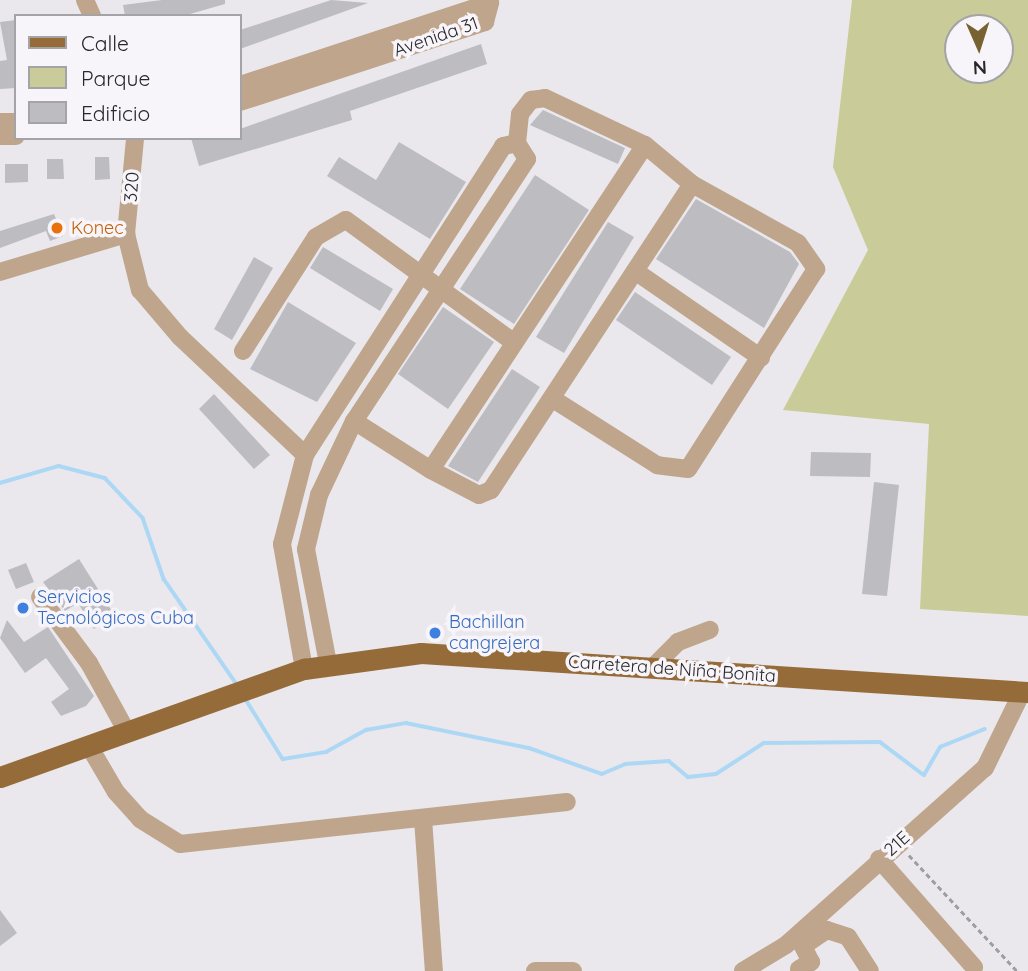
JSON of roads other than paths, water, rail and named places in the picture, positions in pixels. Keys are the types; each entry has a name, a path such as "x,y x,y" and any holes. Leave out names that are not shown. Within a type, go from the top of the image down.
{"main road":[{"name":"Carretera de Niña Bonita","path":"0,777 304,669 328,663 421,653 1025,692"}],"street":[{"name":"Avenida 31","path":"242,84 489,2 485,22 242,102"},
{"path":"328,663 306,549 319,495 354,421 445,287 527,159 517,143 520,114 531,100 545,98 645,145 692,184 798,243 816,269 700,459 675,472 553,398"},
{"name":"320","path":"126,234 135,140"},
{"path":"304,669 282,544 305,455 425,274 503,146 517,143"},
{"path":"431,470 645,145"},
{"path":"354,421 431,470 479,495 491,490 692,184"},
{"path":"243,351 329,225 346,220 361,226 445,287 513,342"},
{"path":"0,272 126,234 141,290 180,337 305,455"},
{"path":"635,271 761,358"},
{"path":"40,597 89,663 127,732"},
{"path":"652,668 678,642 710,630"},
{"name":"21E","path":"743,971 786,945 879,859 985,768 1025,692"},
{"path":"89,746 116,792 141,819 180,844 567,802"},
{"path":"423,818 433,971"},
{"path":"879,859 974,967"},
{"path":"786,945 799,970 811,962 803,946 827,930 848,937 870,971"},
{"path":"535,971 573,971"}],"waterway":[{"path":"0,483 59,466 105,478 143,518 164,579 238,686"},
{"path":"245,698 283,759 326,752 366,730 406,723 529,748 602,774 625,764 669,761 688,777 716,774 764,743 880,742 924,775 940,747 985,729"}],"place":[{"name":"Konec","path":"57,228"},
{"name":"Servicios Tecnológicos Cuba","path":"23,608"},
{"name":"Bachillan cangrejera","path":"435,633"}]}
